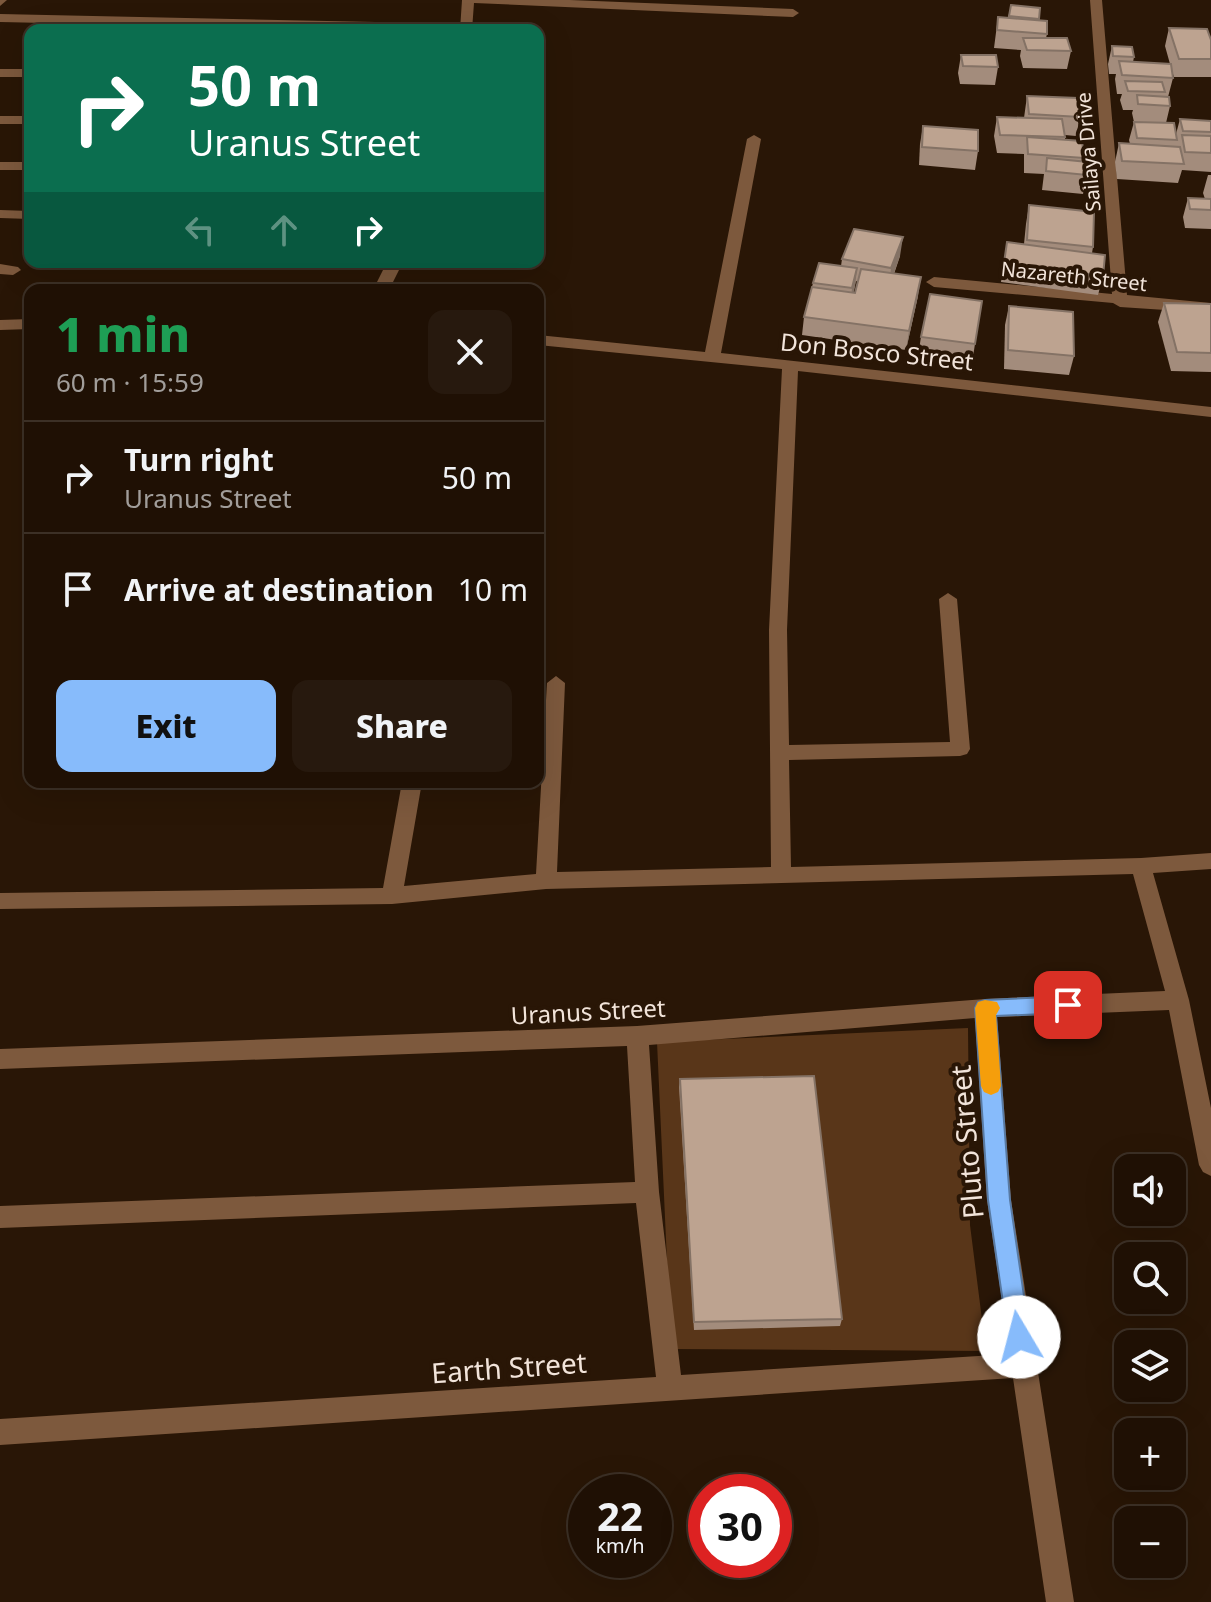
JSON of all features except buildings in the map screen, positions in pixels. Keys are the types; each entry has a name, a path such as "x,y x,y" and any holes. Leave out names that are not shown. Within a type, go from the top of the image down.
{"street":[{"path":"466,24 468,0"},
{"path":"477,0 793,13"},
{"name":"Sailaya Drive","path":"1096,0 1120,302"},
{"path":"0,18 282,24"},
{"path":"0,73 24,73"},
{"path":"0,120 24,120"},
{"path":"712,358 754,139"},
{"path":"0,166 24,166"},
{"path":"0,214 24,215"},
{"name":"Nazareth Street","path":"934,282 1120,302 1211,308"},
{"path":"0,325 24,324"},
{"name":"Don Bosco Street","path":"544,341 1211,412"},
{"path":"781,873 778,630 790,365"},
{"path":"781,753 960,749 948,599"},
{"path":"546,881 556,683"},
{"path":"392,896 411,788"},
{"path":"0,901 392,896 546,881 1141,866 1211,861"},
{"path":"1141,866 1178,1000 1211,1165"},
{"name":"Uranus Street","path":"0,1059 637,1036 985,1008 1178,1000"},
{"name":"Pluto Street","path":"985,1008 999,1200 1060,1602"},
{"path":"637,1036 647,1192 670,1386"},
{"path":"0,1217 647,1192"},
{"name":"Earth Street","path":"0,1432 1023,1365"}],"shaded area":[{"path":"968,1028 970,1225 986,1351 671,1349 657,1042"}],"slow traffic":[{"path":"990,1008 985,1008 991,1086"}],"route":[{"path":"1019,1337 999,1200 985,1008 1068,1005"}]}
